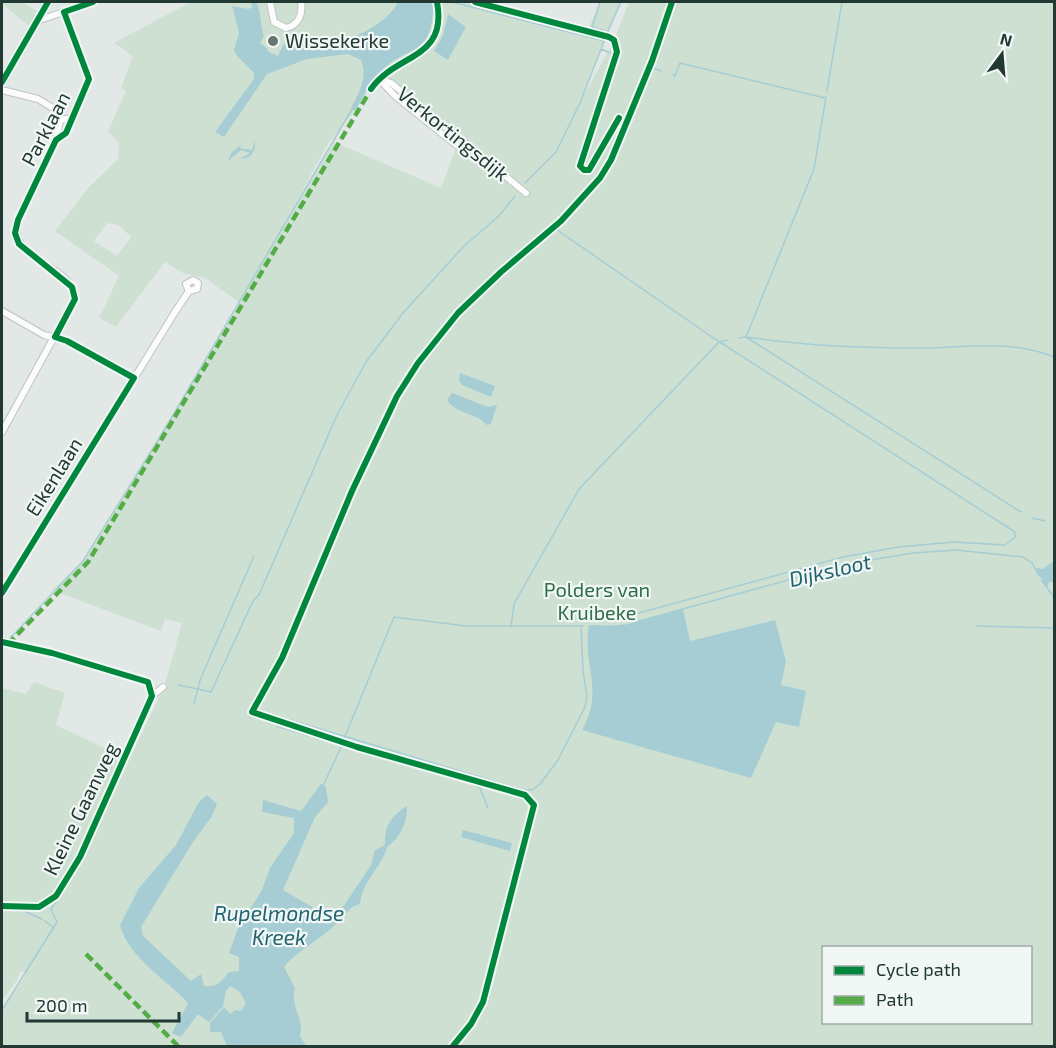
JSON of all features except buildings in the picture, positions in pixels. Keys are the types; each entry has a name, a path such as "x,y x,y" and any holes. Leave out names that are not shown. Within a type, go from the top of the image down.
{"main road":[{"path":"3,78 48,2"}],"street":[{"path":"37,21 93,2"},
{"path":"270,2 274,22 286,28 291,27 301,16 301,2"},
{"name":"Verkortingsdijk","path":"379,79 390,68 422,53 429,45 438,23 437,2"},
{"path":"475,2 609,36 614,40"},
{"name":"Parklaan","path":"56,140 66,133 89,79 64,12"},
{"name":"Verkortingsdijk","path":"379,79 395,96 456,145"},
{"name":"Verkortingsdijk","path":"379,79 391,83 395,89 526,193"},
{"name":"Parklaan","path":"2,90 47,103 59,112 60,120 56,140 18,220 15,233 19,244 72,286 75,292 75,299 2,432"},
{"name":"Parklaan","path":"60,120 72,118"},
{"name":"Eikenlaan","path":"2,593 189,291"},
{"path":"2,310 44,335 55,337 135,378"},
{"path":"2,642 52,652 148,682 152,696"},
{"name":"Kleine Gaanweg","path":"2,906 39,907 56,896 80,857 152,696 163,687"},
{"path":"525,795 534,805"}],"green space":[{"path":"2,2 22,2 37,11 29,26"},
{"name":"Polders van Kruibeke","path":"191,2 484,2 588,30 600,2 621,2 606,35 614,40 629,2 1054,2 1054,1046 2,1046 2,1010 26,975 21,970 17,980 2,1001 2,688 26,694 34,682 65,693 56,725 121,756 118,764 125,768 164,687 182,623 165,619 161,631 52,590 83,561 240,303 205,278 183,273 165,262 116,327 99,318 119,276 55,231 89,187 118,159 119,144 108,131 126,91 121,88 133,56 114,43","holes":["448,14 466,27 448,60 434,51 443,35","614,41 583,97 604,42","377,76 458,143 441,188 334,142 283,226 329,142 355,111","107,223 119,225 131,237 117,256 94,241"]}],"water":[{"path":"249,2 256,2 259,11 264,36 260,43 268,49 267,51 278,56 291,37 301,36 320,43 341,41 375,25 393,10 398,2 434,2 429,34 424,42 377,75 355,111 351,109 360,91 364,73 361,60 348,54 307,59 267,74 224,137 215,132 254,79 254,73 234,50 239,33 232,6 249,9 253,6"},
{"path":"448,14 466,27 448,60 434,51 443,35"},
{"path":"255,141 254,151 250,156 240,159 250,153 241,150 228,161 232,152 241,145 240,148 252,150"},
{"path":"460,373 495,386 491,397 462,385 459,380"},
{"path":"452,393 488,407 497,405 491,424 487,425 451,405 447,400"},
{"path":"1054,561 1054,582 1049,582 1047,588 1035,568 1043,569"},
{"path":"683,609 690,641 775,620 786,661 781,685 806,691 799,727 776,722 751,778 582,730 592,702 588,653 589,626 624,625"},
{"name":"Rupelmondse Kreek","path":"321,784 326,787 328,802 315,817 283,890 319,911 339,913 371,865 375,850 385,845 390,822 407,806 407,812 402,829 387,847 381,862 368,881 360,904 350,909 284,967 295,988 294,1002 301,1024 300,1036 306,1046 227,1046 221,1032 210,1032 210,1023 224,1007 230,1014 235,1010 241,1011 246,1003 240,992 230,986 226,991 223,1006 209,1022 198,1014 181,1037 172,1033 188,1003 139,958 124,937 120,925 139,888 176,845 199,802 207,795 217,804 212,816 193,842 141,927 143,936 191,981 201,974 204,986 212,986 229,972 239,971 239,957 229,953 238,928 262,890 270,868 294,833 294,818 262,812 263,800 301,811"},
{"path":"463,830 512,843 510,851 461,837"}],"waterway":[{"path":"452,2 604,41"},
{"path":"600,2 592,27 608,32"},
{"path":"608,31 621,2"},
{"path":"827,91 842,2"},
{"path":"525,183 556,152 580,103 605,39"},
{"path":"601,49 613,54"},
{"path":"673,75 675,76 680,63 825,98"},
{"path":"653,68 661,71"},
{"path":"739,338 746,337 814,169 826,97"},
{"path":"2,638 9,639 83,561 165,429 352,109"},
{"path":"254,556 198,689 211,692 253,601 259,595 337,415 366,362 403,313 464,246 499,216 515,196"},
{"path":"557,230 712,337 1015,532 1015,537 1005,545 954,542 899,547 843,557 617,619 595,619"},
{"path":"746,337 1021,512"},
{"path":"747,337 791,343 856,347 1005,346 1037,351 1054,357"},
{"path":"511,627 514,604 579,489 719,342 727,340"},
{"path":"1032,518 1045,521"},
{"name":"Dijksloot","path":"632,623 846,564 913,553 956,550 1023,557 1032,563 1039,576"},
{"name":"Dijksloot","path":"1042,581 1054,597"},
{"path":"344,739 394,617 466,626 583,626"},
{"name":"Dijksloot","path":"611,627 624,625"},
{"path":"287,719 523,790 532,790 540,784 558,760 585,707 587,696 583,671 581,626"},
{"name":"Dijksloot","path":"589,626 600,626"},
{"path":"976,626 1054,628"},
{"path":"178,685 198,689 194,703"},
{"path":"276,726 475,785 480,788 488,808"},
{"path":"323,786 342,745"},
{"path":"2,1010 57,922 51,909 70,881"},
{"path":"24,911 42,919"},
{"path":"45,921 54,928"}],"marked path":[{"path":"8,644 88,562 373,86"},
{"path":"86,954 178,1046"}],"cycle path":[{"path":"2,82 48,2"},
{"path":"2,593 134,378 67,341 55,337 75,299 72,287 19,244 15,233 18,220 56,140 66,133 89,79 64,12 93,2"},
{"path":"371,89 381,77 428,46 435,35 438,21 437,2"},
{"path":"475,2 614,40 617,52 580,166 584,170 589,170 619,118"},
{"path":"453,1046 471,1024 483,1002 534,805 525,795 357,747 252,712 282,658 352,491 397,396 418,363 458,313 501,272 561,221 600,178 611,160 652,61 672,2"},
{"path":"2,642 52,653 148,682 152,696 80,857 56,896 39,907 2,906"}],"place":[{"name":"Wissekerke","path":"273,41"}]}
